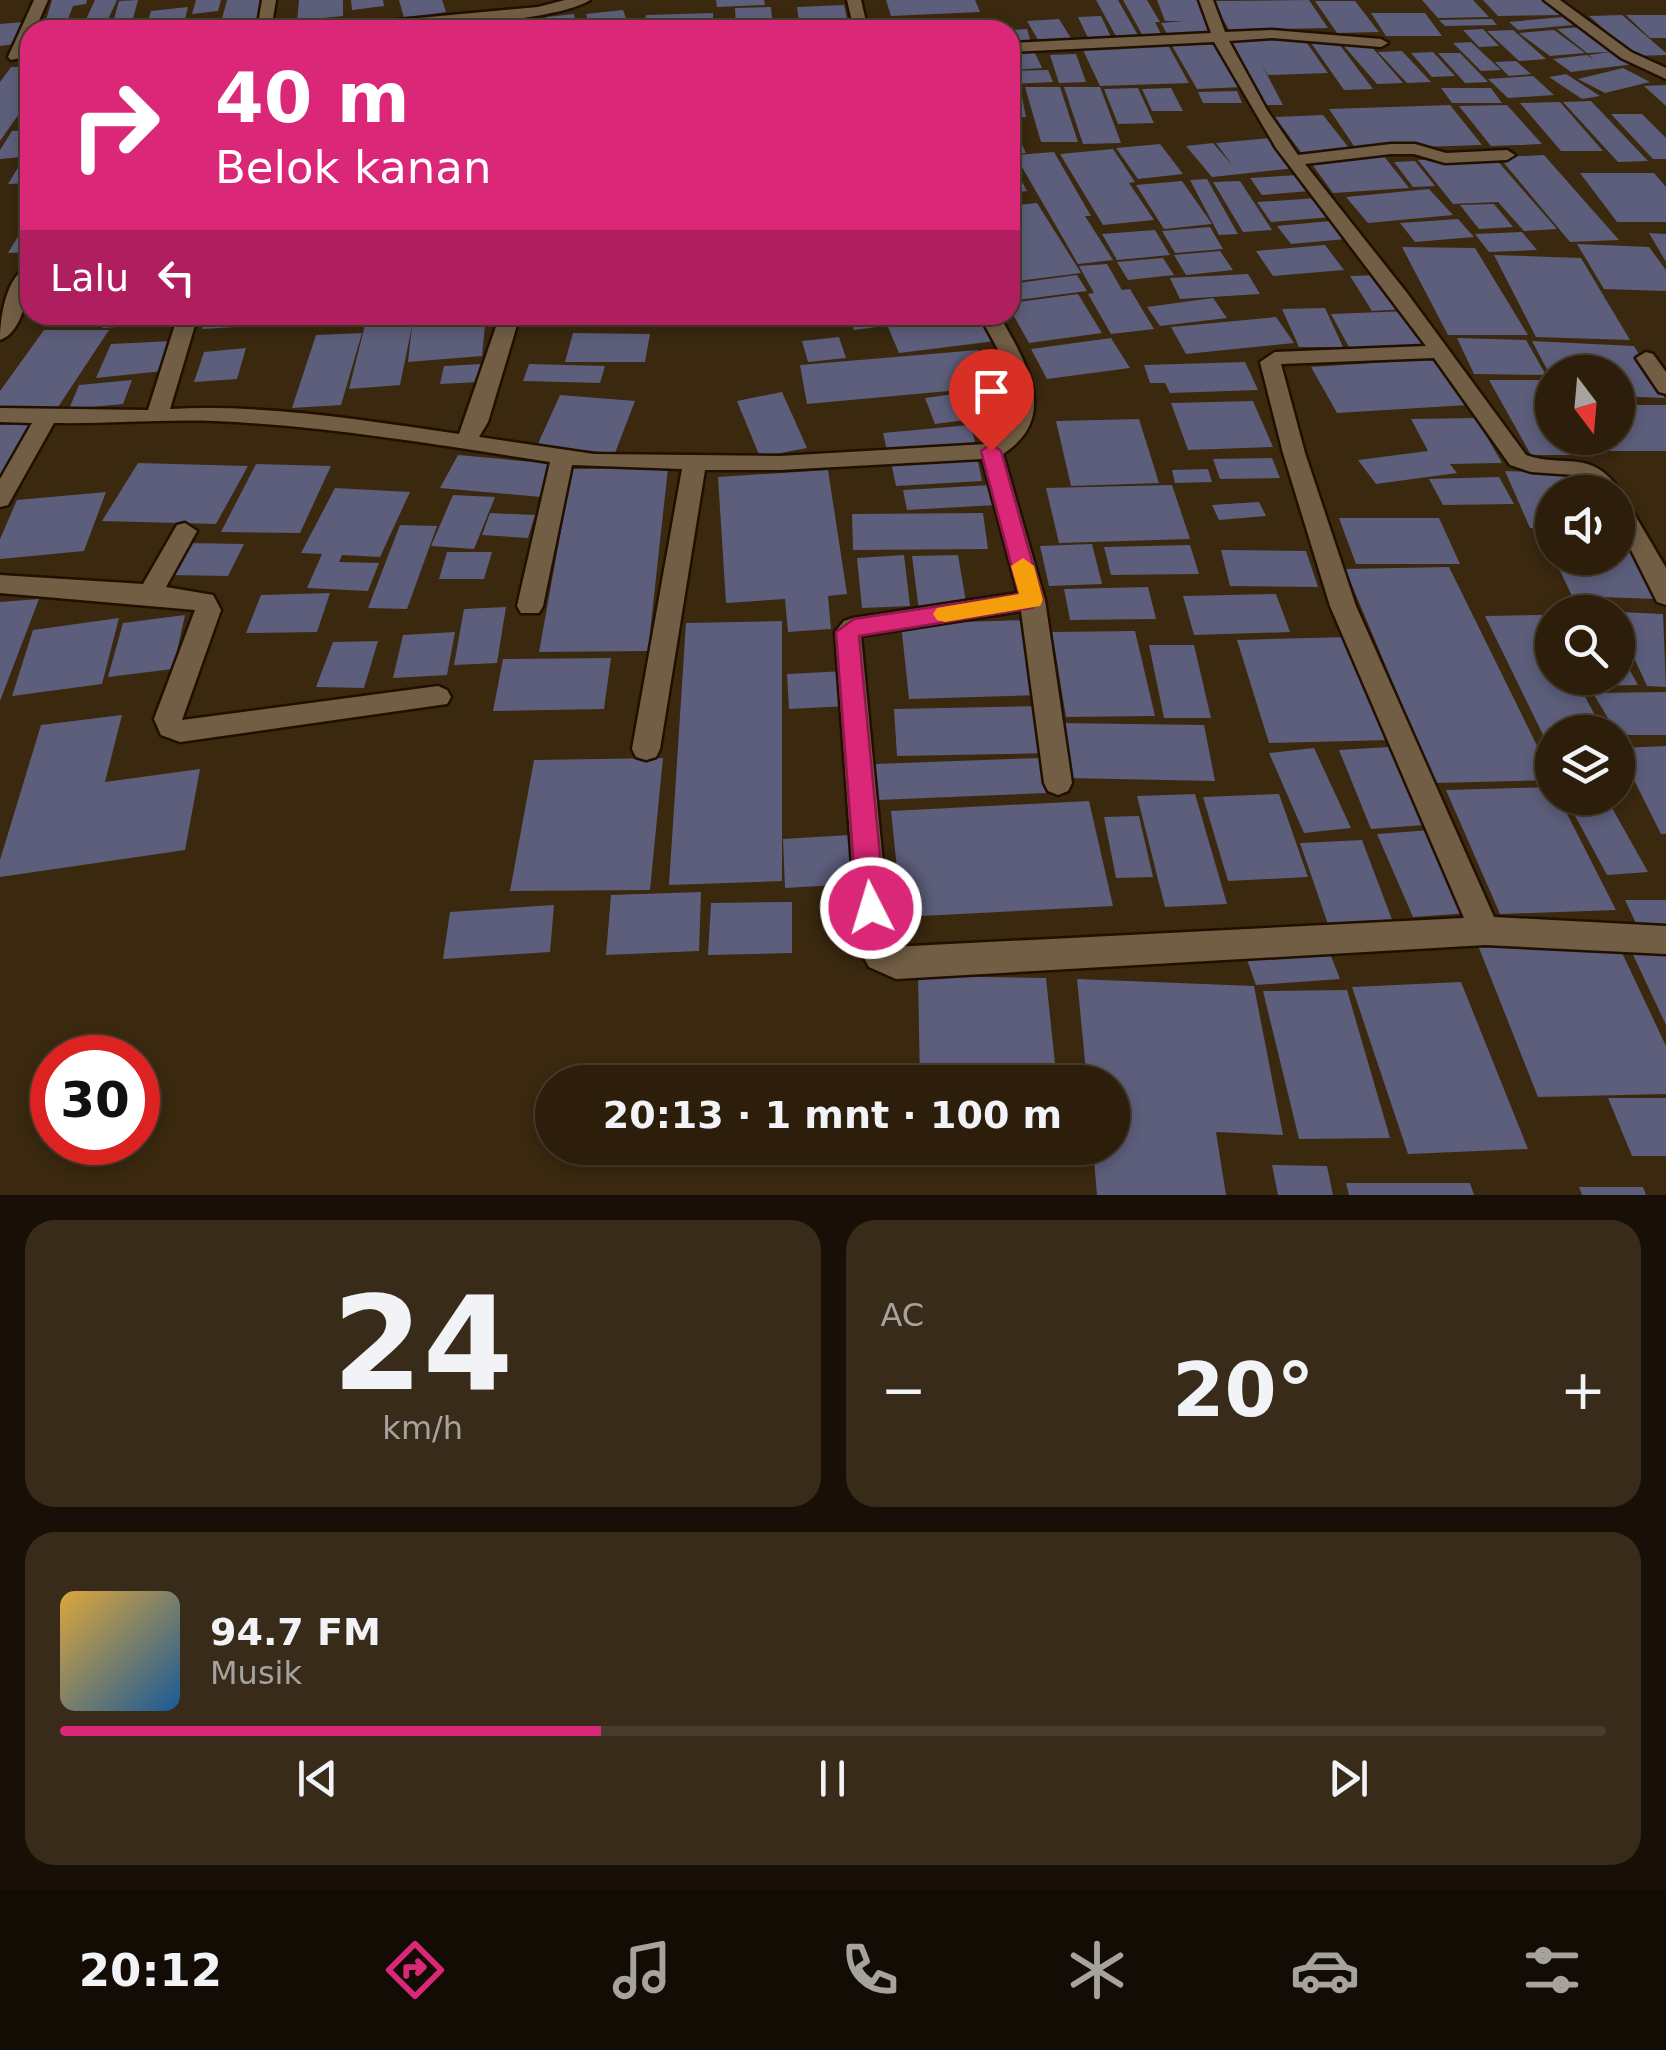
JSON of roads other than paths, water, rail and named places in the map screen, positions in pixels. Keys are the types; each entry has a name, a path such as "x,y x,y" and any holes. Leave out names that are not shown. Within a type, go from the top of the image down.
{"street":[{"path":"448,0 458,18"},
{"path":"437,20 538,10 583,0"},
{"path":"1206,0 1218,38 1266,122 1518,460 1583,468 1597,475"},
{"path":"1551,0 1626,56 1666,74"},
{"path":"538,10 540,20"},
{"path":"1020,48 1298,34 1381,42"},
{"path":"1295,160 1391,148 1445,158 1506,155"},
{"path":"1,331 20,292"},
{"path":"157,416 185,325"},
{"path":"464,444 477,422 507,325"},
{"path":"0,416 211,414 344,424 562,458 780,463 991,451 1011,442 1024,424 1026,407 1010,353 995,325"},
{"path":"1436,348 1429,352 1276,358 1270,362 1294,453 1343,606 1485,932"},
{"path":"1646,358 1666,387"},
{"path":"0,500 46,416"},
{"path":"991,451 1032,600 1058,784"},
{"path":"530,606 562,458"},
{"path":"646,749 695,462"},
{"path":"150,594 185,532"},
{"path":"1635,532 1666,596"},
{"path":"0,584 150,594 204,602 208,610 168,719 180,731 438,696"},
{"path":"1032,600 848,632 874,947 880,957 896,964 1485,932 1666,940"}]}
